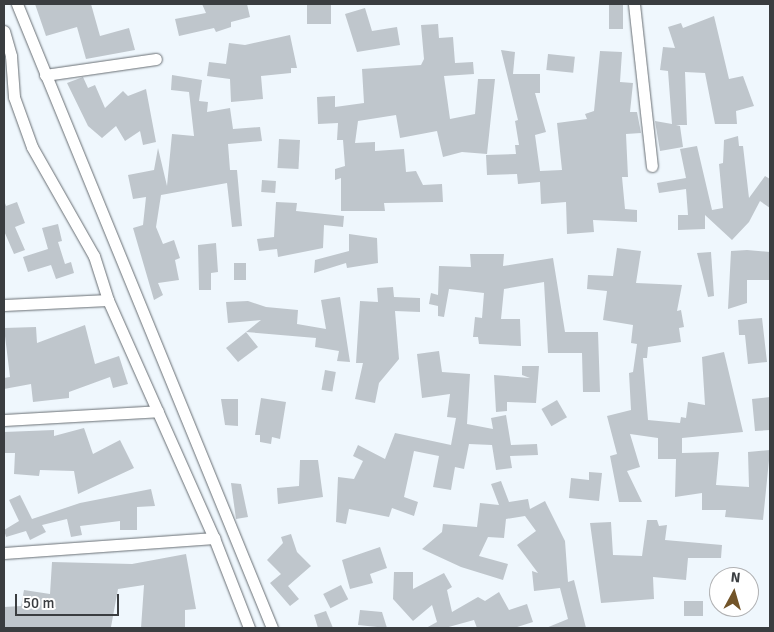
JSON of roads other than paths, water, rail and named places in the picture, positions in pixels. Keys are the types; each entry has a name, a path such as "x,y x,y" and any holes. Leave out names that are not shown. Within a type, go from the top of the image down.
{"street":[{"path":"17,4 272,628"},
{"path":"634,4 652,166"},
{"path":"4,31 11,56 14,97 32,147 94,256 108,300 214,538 248,628"},
{"path":"45,75 156,59"},
{"path":"4,305 108,300"},
{"path":"4,420 158,410"},
{"path":"4,553 214,538"}]}
